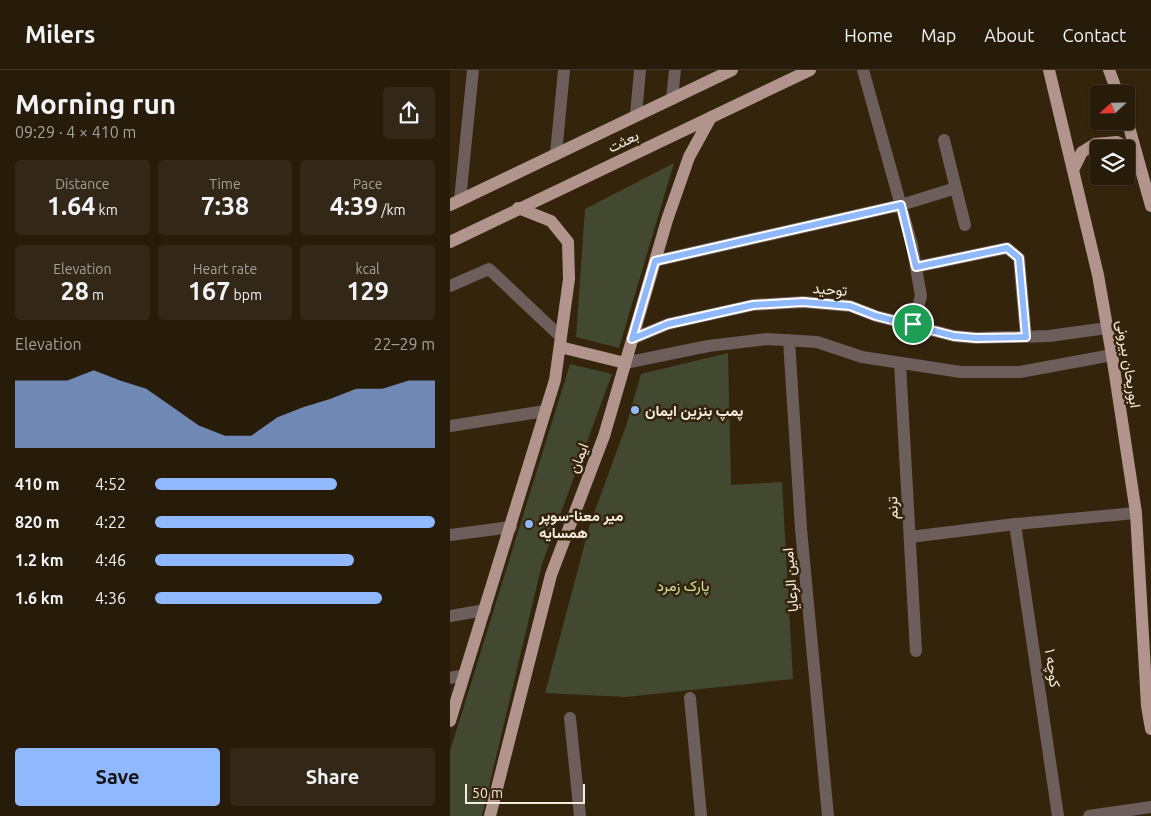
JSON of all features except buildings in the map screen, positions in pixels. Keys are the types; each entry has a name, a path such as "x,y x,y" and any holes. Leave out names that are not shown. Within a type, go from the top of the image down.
{"main road":[{"name":"بعثت","path":"455,203 731,70"},
{"name":"بعثت","path":"450,242 810,70"},
{"name":"ابوریحان بیرونی","path":"1049,70 1098,275 1112,355 1136,513 1147,706 1151,729"},
{"path":"1109,70 1115,85"},
{"name":"ایمان","path":"490,816 551,575 604,436 655,261 689,157 711,117"},
{"path":"1130,130 1151,206"},
{"path":"1073,170 1082,152 1095,144 1117,142 1136,152"},
{"path":"451,714 511,527 555,380 569,279 568,242 551,221 518,208"},
{"path":"560,342 625,364"}],"street":[{"path":"455,203 473,70"},
{"path":"556,154 564,70"},
{"path":"636,115 640,70"},
{"path":"672,98 674,70"},
{"path":"863,70 901,205 922,296 913,324"},
{"path":"944,140 965,225"},
{"path":"655,261 901,205 956,188"},
{"path":"450,190 455,203"},
{"path":"916,267 1007,248 1019,258 1026,337"},
{"path":"450,286 489,268 560,342"},
{"name":"توحید","path":"632,339 668,324 753,305 793,303 850,306 876,316 954,336 976,338 1026,337 1107,328"},
{"path":"625,364 708,346 767,339 817,342 862,357 961,372 1020,372 1112,355"},
{"name":"امین الرعایا","path":"789,340 801,529 828,816"},
{"name":"ترنم","path":"900,363 916,651"},
{"path":"450,426 545,412"},
{"path":"910,537 1015,524 1136,513"},
{"name":"کوچه ۱","path":"1015,524 1058,816"},
{"path":"450,535 511,527"},
{"path":"450,616 485,610"},
{"path":"450,678 464,676"},
{"path":"690,698 701,816"},
{"path":"570,718 580,816"},
{"path":"1089,816 1151,807"}],"green space":[{"path":"674,163 619,348 576,337 585,209"},
{"name":"پارک زمرد","path":"728,353 731,485 782,482 793,679 626,697 545,693 590,524 626,426 641,374"},
{"path":"570,364 612,374 542,564 482,816 450,816 450,751"}],"place":[{"name":"پمپ بنزین ایمان","path":"635,410"},
{"name":"میر معنا-سوپر همسایه","path":"529,524"}],"route":[{"path":"901,205 916,267 1007,248 1019,258 1026,337 976,338 954,336 913,324 876,316 850,306 803,302 753,305 668,324 632,339 655,261 901,205"}]}
